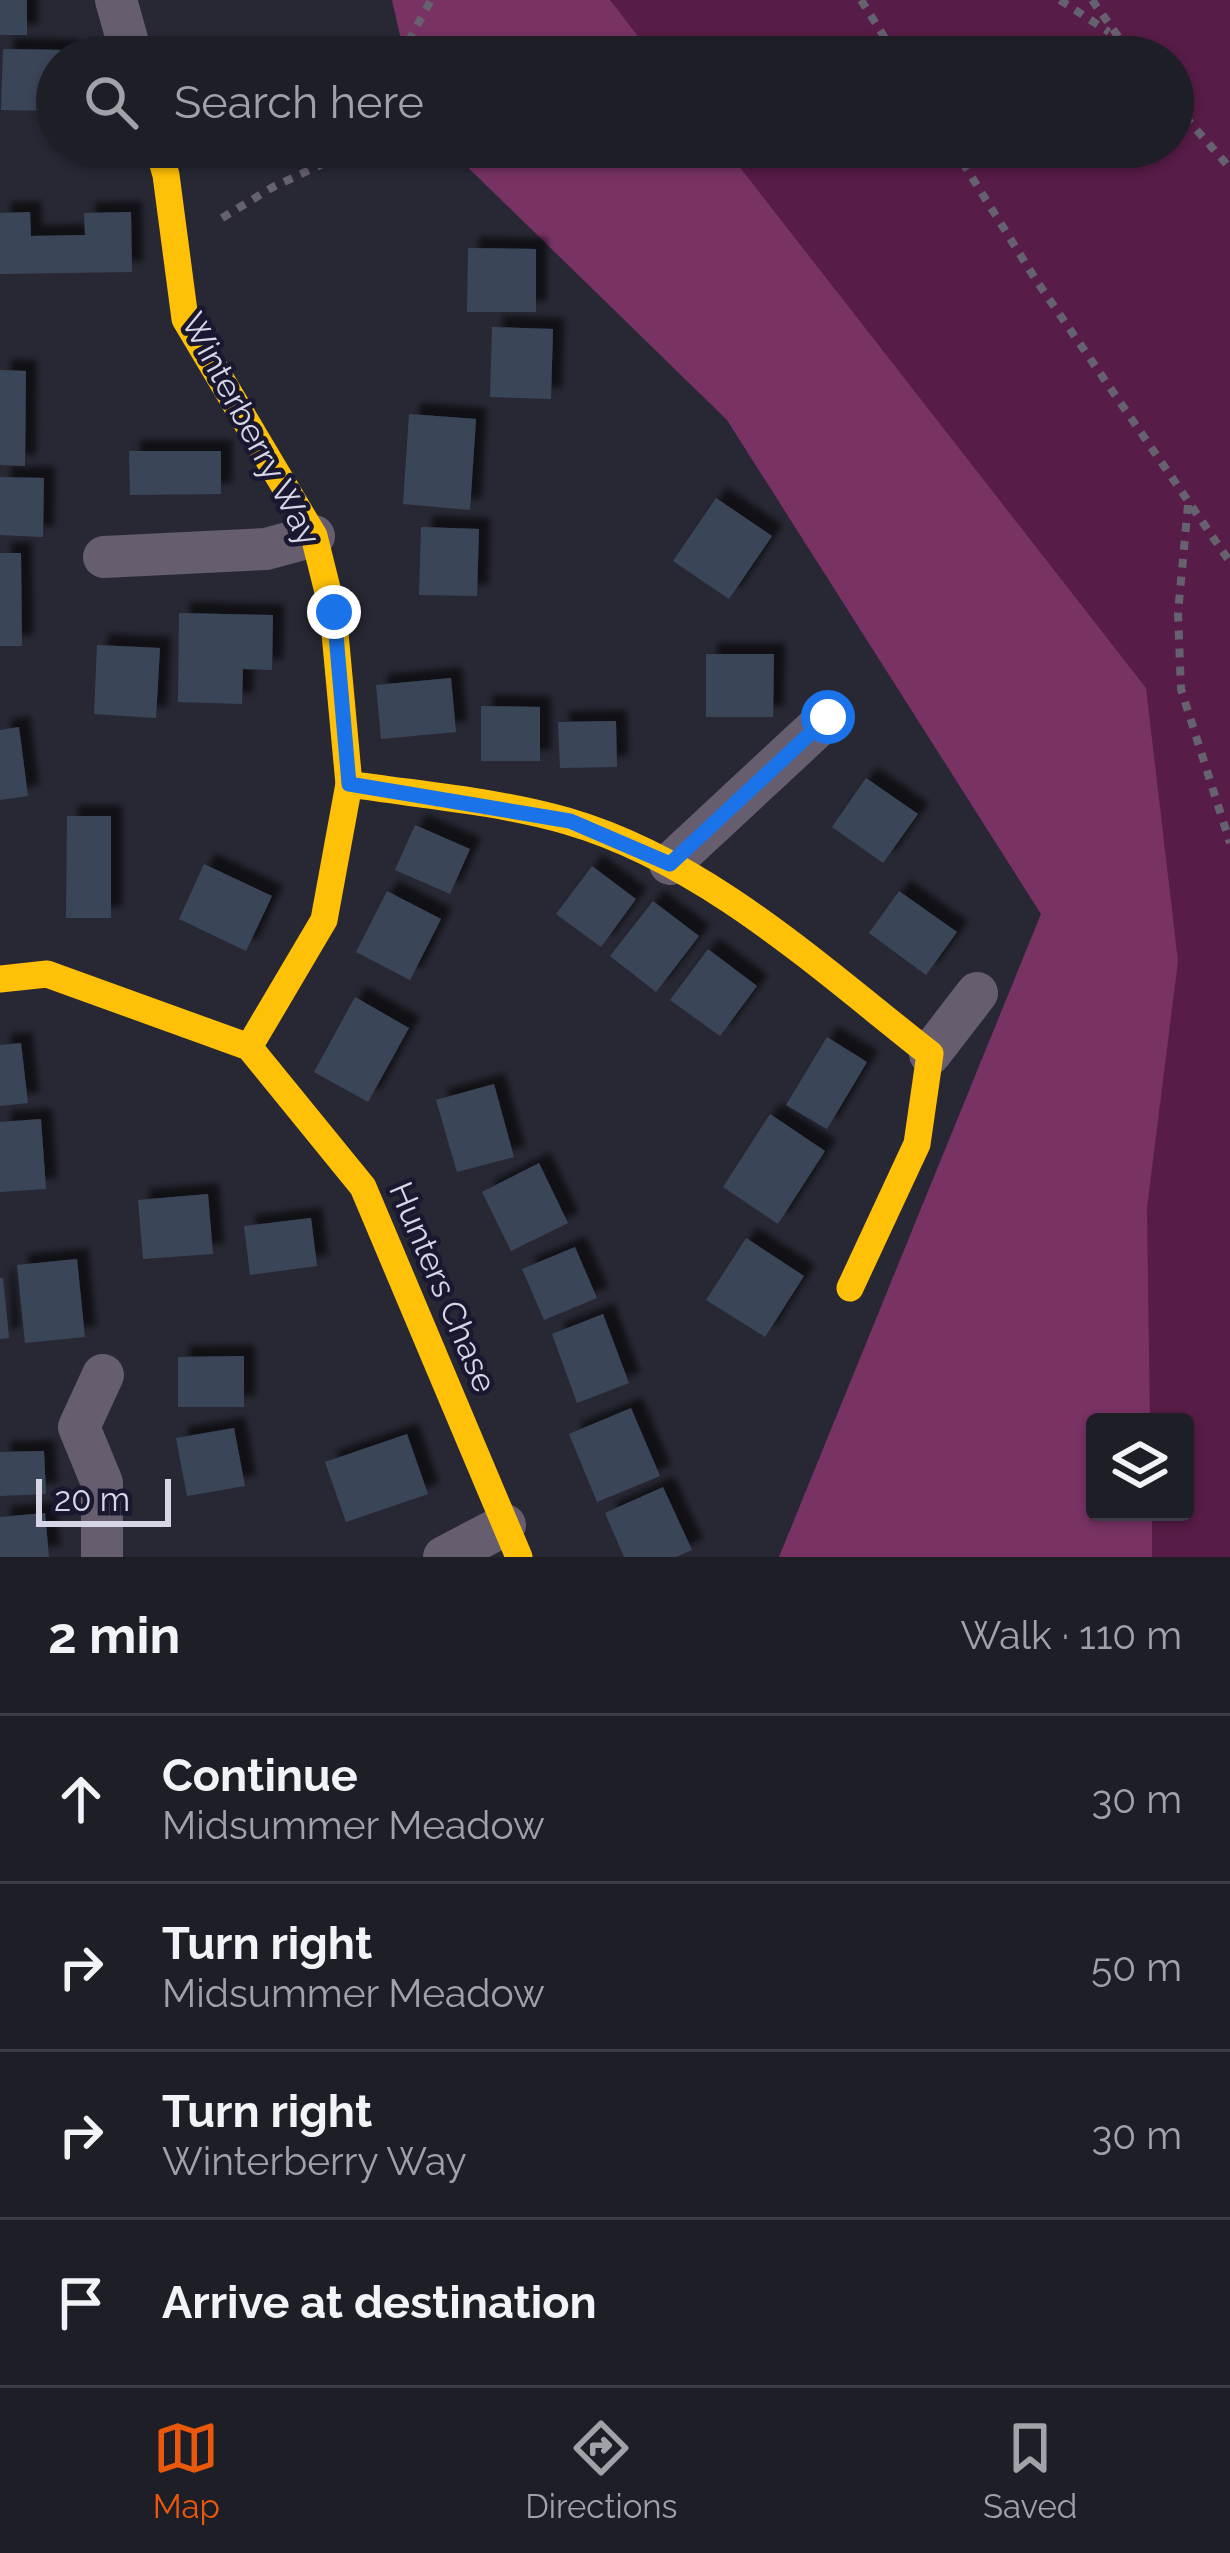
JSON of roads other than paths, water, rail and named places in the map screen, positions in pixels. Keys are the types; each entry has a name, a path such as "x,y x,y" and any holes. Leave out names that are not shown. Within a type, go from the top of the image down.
{"street":[{"path":"116,0 126,36"},
{"name":"Winterberry Way","path":"164,168 185,320 314,536 334,612 349,784 324,920 248,1047"},
{"path":"104,556 266,549 314,536"},
{"path":"670,864 828,717"},
{"path":"349,784 570,821 670,864 805,958 930,1054"},
{"path":"0,979 47,974 248,1047"},
{"path":"850,1288 917,1144 930,1054 976,993"},
{"name":"Hunters Chase","path":"248,1047 363,1187 512,1541"},
{"path":"103,1375 79,1427 102,1483 103,1557"},
{"path":"444,1557 512,1541"}]}
